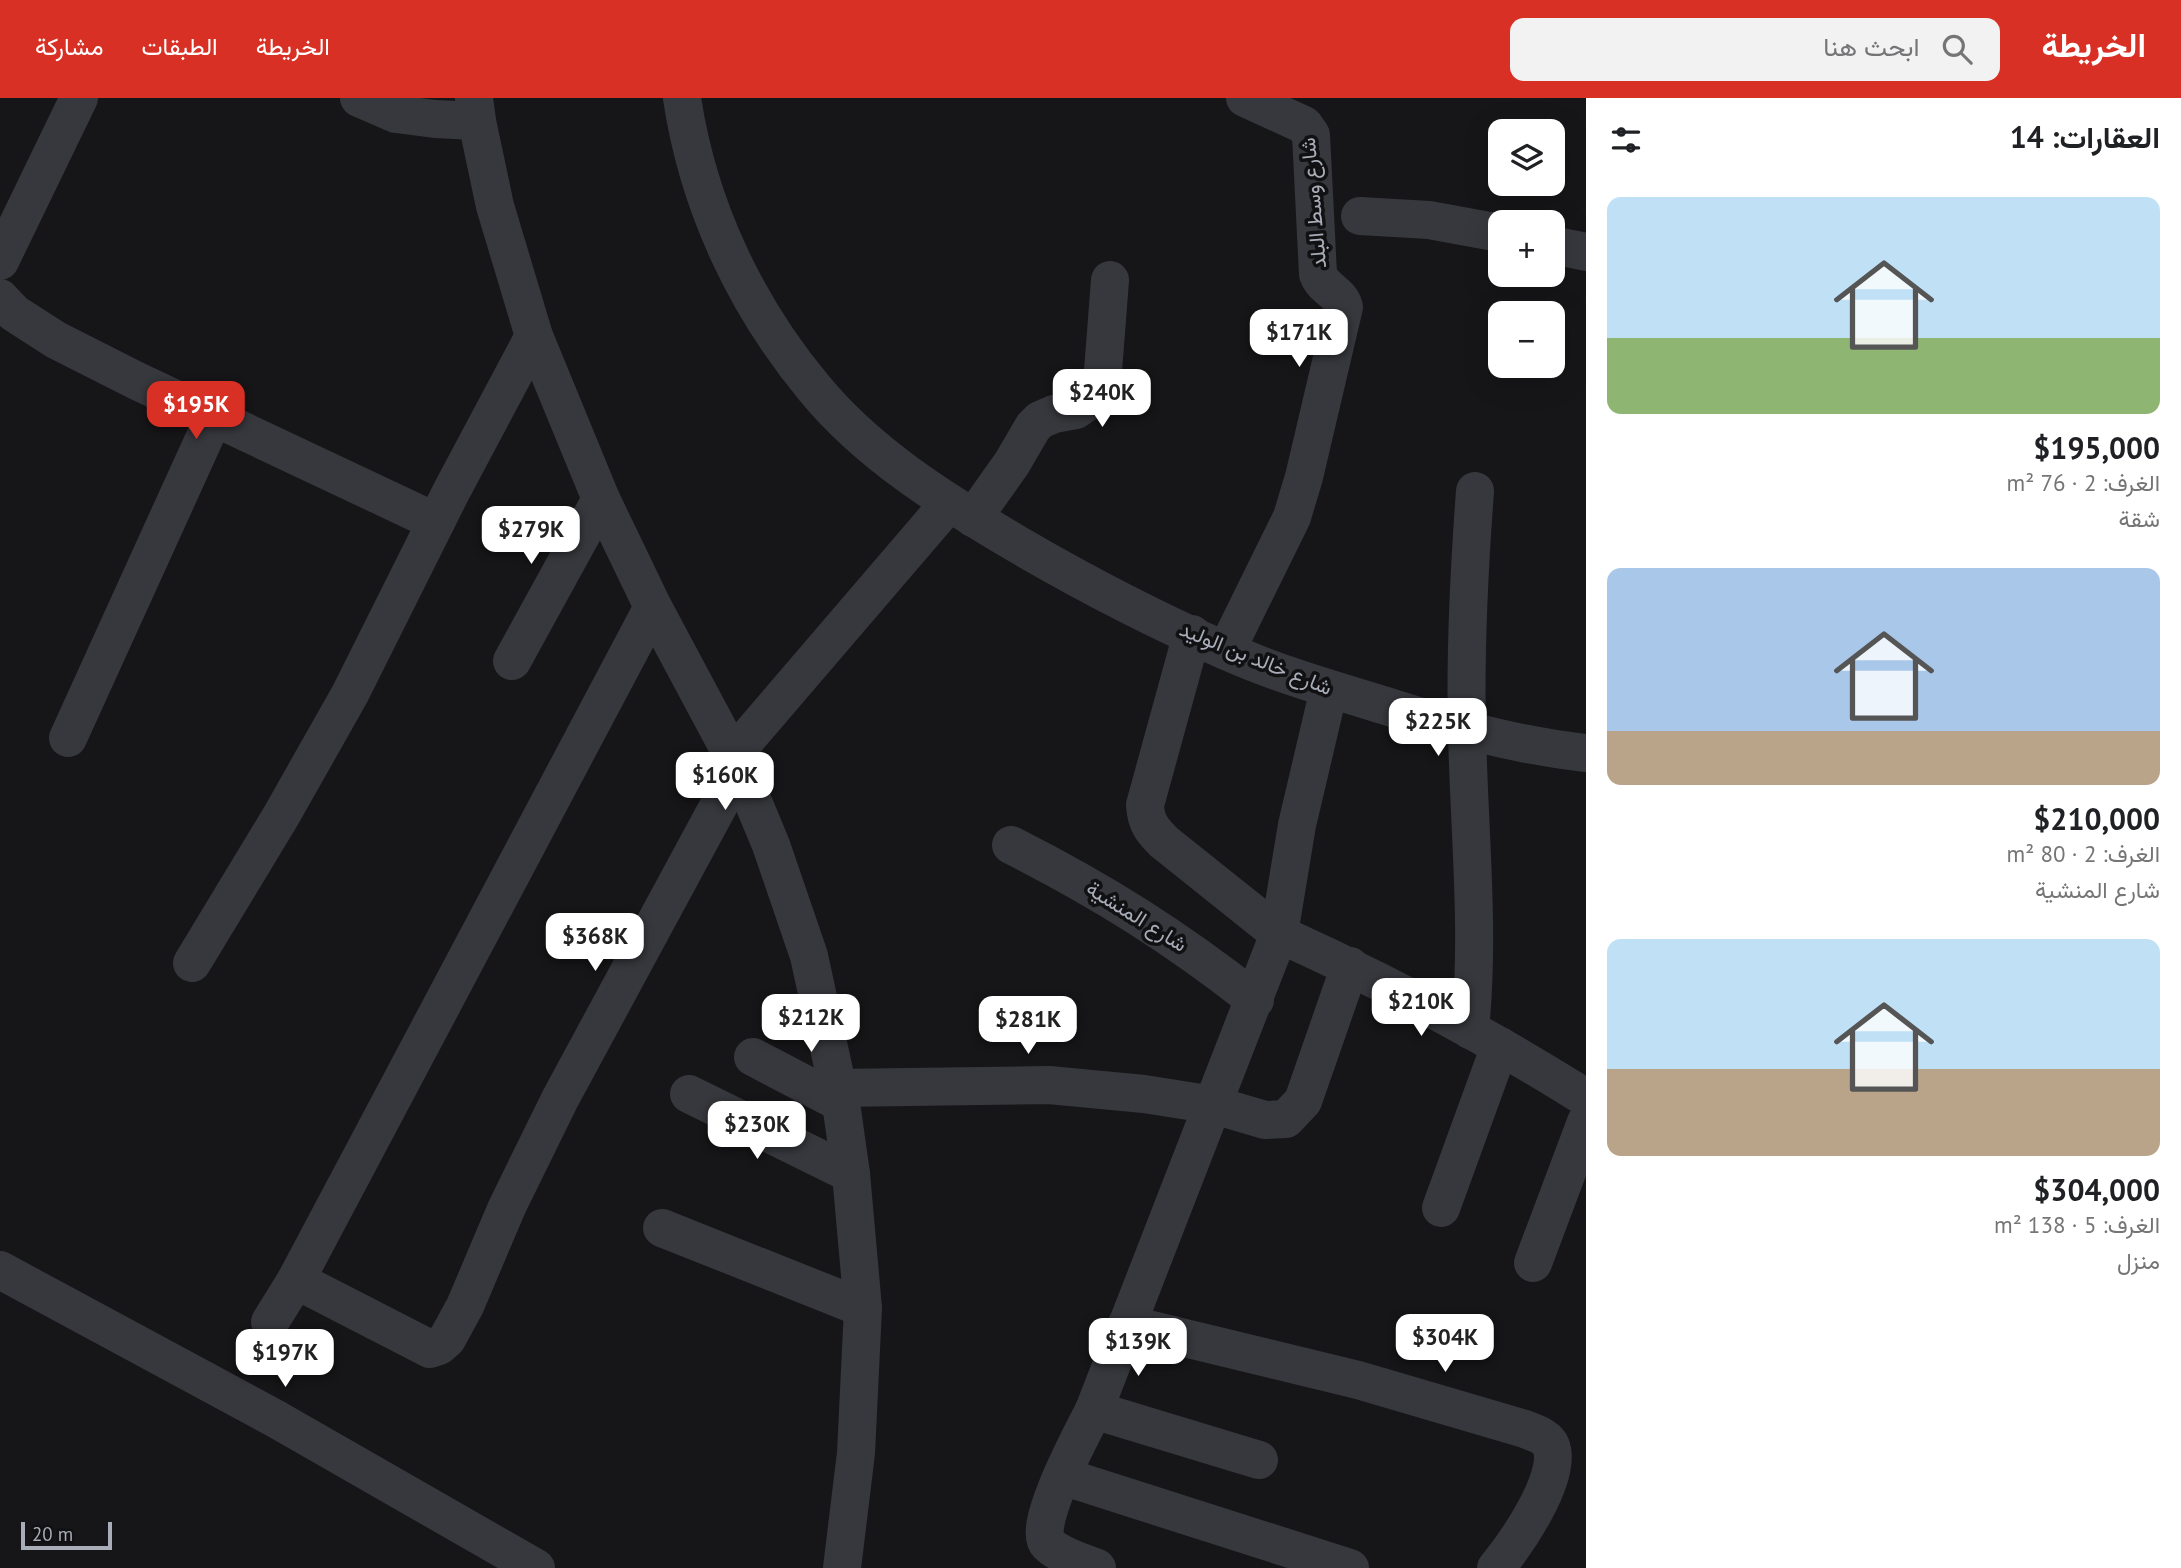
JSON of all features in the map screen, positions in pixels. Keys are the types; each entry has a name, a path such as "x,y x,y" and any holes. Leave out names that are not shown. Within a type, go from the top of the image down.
{"street":[{"path":"0,258 79,98"},
{"path":"359,98 396,114 435,119 475,109 495,206 534,336 601,499 653,607 736,762 771,845 809,956 839,1096 852,1174 863,1308 856,1453 842,1568"},
{"name":"شارع خالد بن الوليد","path":"682,98 687,133 707,202 735,269 771,332 815,390 865,441 961,511 1080,580 1209,643 1329,689 1467,732 1558,750 1586,752"},
{"name":"شارع وسط البلد","path":"1209,643 1292,517 1344,307 1340,297 1322,283 1318,274 1311,135 1304,125 1245,98"},
{"path":"1360,216 1429,220 1488,231"},
{"path":"1565,248 1586,253"},
{"path":"296,1280 430,1349 447,1339 466,1306 507,1207 560,1099 736,762 961,511 1012,463 1033,427 1040,420 1054,414 1076,410 1098,392 1103,371 1110,280"},
{"path":"0,298 14,313 56,340 137,382 436,522"},
{"path":"192,963 351,694 436,522 534,336"},
{"path":"68,738 214,417"},
{"path":"1441,1208 1485,1038 1475,982 1467,732 1466,649 1475,491"},
{"path":"512,661 601,499"},
{"path":"270,1322 296,1280 653,607"},
{"path":"1209,643 1144,805 1151,830 1279,934 1350,966 1485,1038 1586,1098"},
{"path":"1097,1568 1047,1544 1042,1534 1045,1520 1062,1476 1094,1410 1279,934 1297,825 1329,689"},
{"name":"شارع المنشية","path":"1011,845 1075,877 1138,915 1198,955 1255,1000"},
{"path":"753,1057 839,1096 1048,1085 1144,1094 1214,1105 1265,1120 1286,1119 1303,1101 1350,966"},
{"path":"689,1094 852,1174"},
{"path":"1533,1263 1586,1122"},
{"path":"662,1228 863,1308"},
{"path":"0,1270 276,1419 536,1568"},
{"path":"1127,1324 1358,1380 1525,1429 1545,1438 1552,1447 1552,1465 1536,1511 1496,1568"},
{"path":"1094,1410 1259,1460"},
{"path":"1062,1476 1350,1568"}]}
